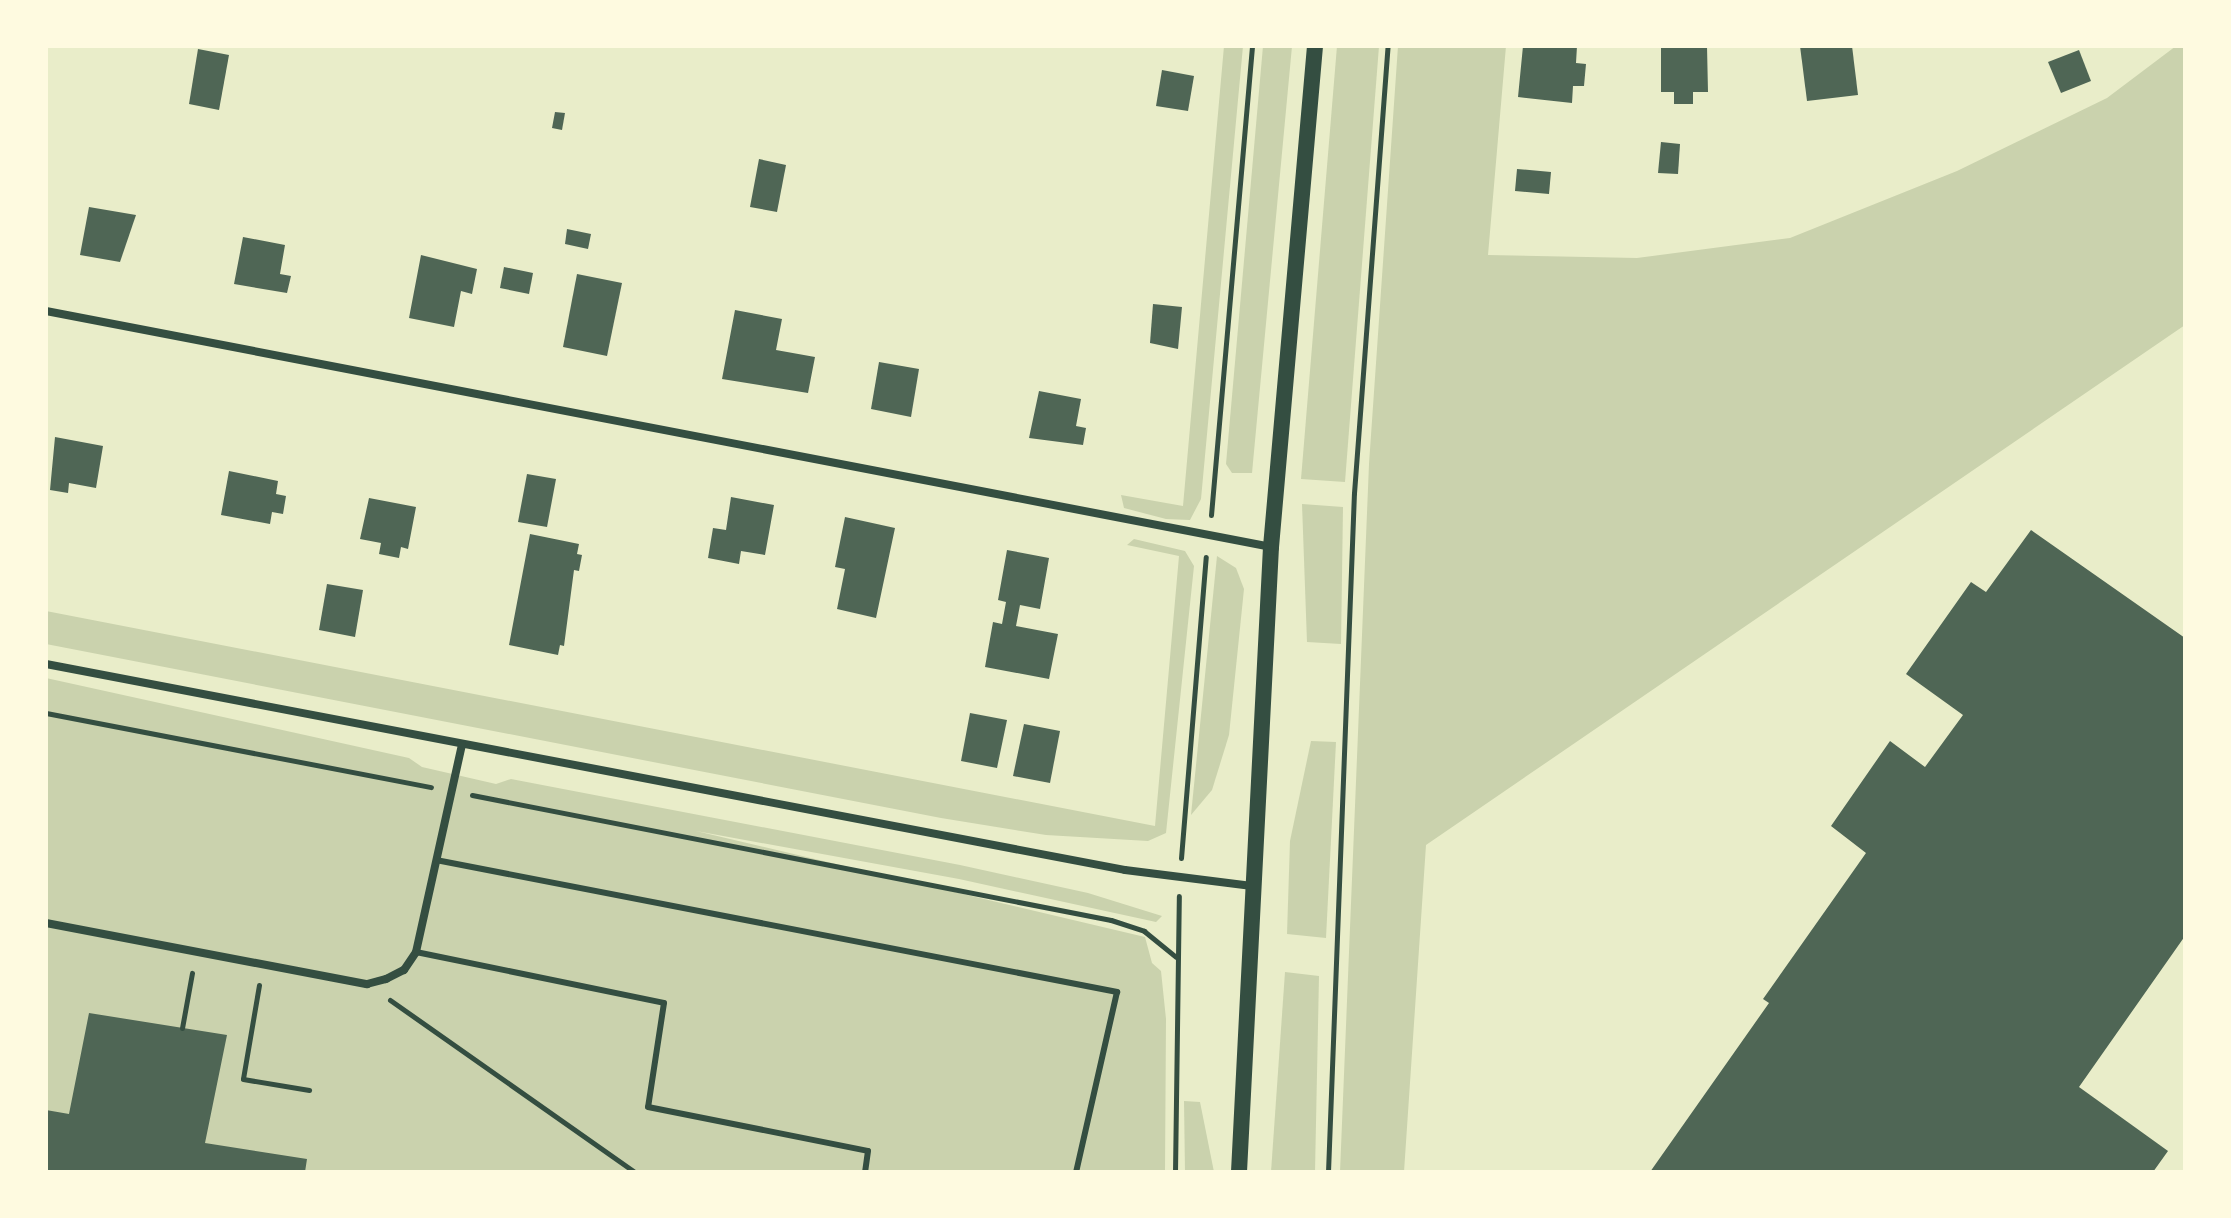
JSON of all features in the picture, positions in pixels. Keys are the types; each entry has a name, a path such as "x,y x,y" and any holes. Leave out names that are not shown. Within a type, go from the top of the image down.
{"main road":[{"path":"1239,1172 1271,547 1315,46"}],"street":[{"path":"46,311 1271,547"},
{"path":"46,664 1125,870 1252,886"},
{"path":"46,923 367,984 404,970 416,952 462,745"}],"lane":[{"path":"436,860 1117,992 1076,1172"},
{"path":"416,952 664,1003 648,1107 868,1151 865,1172"}],"path":[{"path":"1182,825 1252,46"},
{"path":"1328,1172 1354,493 1388,46"},
{"path":"46,713 1111,920 1144,931 1176,957 1175,1172"},
{"path":"182,1028 196,951"},
{"path":"262,964 243,1079 309,1090"},
{"path":"367,984 635,1172"}],"green space":[{"path":"1224,46 1243,46 1201,499 1190,520 1166,519 1124,508 1121,495 1183,506"},
{"path":"1263,46 1292,46 1252,473 1232,473 1226,464"},
{"path":"1337,46 1379,46 1345,482 1301,479"},
{"path":"1398,46 1506,46 1488,255 1637,258 1790,238 1957,171 2107,98 2176,46 2185,46 2185,325 1426,845 1404,1172 1340,1172 1369,464"},
{"path":"1302,504 1343,507 1341,644 1307,642"},
{"path":"1134,539 1185,551 1194,566 1166,833 1148,841 1046,835 941,818 46,644 46,611 1155,826 1179,556 1127,545"},
{"path":"1217,556 1236,568 1244,589 1229,735 1212,790 1191,815"},
{"path":"46,678 409,758 422,767 496,784 511,779 960,865 1088,893 1162,916 1156,922 959,879 696,831 1145,937 1152,963 1161,971 1166,1019 1165,1172 46,1172"},
{"path":"1311,741 1336,742 1326,938 1287,934 1290,841"},
{"path":"1285,972 1319,976 1315,1172 1271,1172"},
{"path":"1184,1101 1200,1102 1214,1172 1185,1172"}],"building":[{"path":"1523,46 1577,46 1576,63 1586,64 1584,86 1573,86 1572,103 1518,97"},
{"path":"1661,46 1707,46 1708,92 1693,92 1693,104 1674,104 1674,92 1661,92"},
{"path":"1800,46 1852,46 1858,95 1807,101"},
{"path":"198,49 229,55 219,110 189,104"},
{"path":"2079,50 2091,81 2061,93 2048,62"},
{"path":"1162,70 1194,76 1188,111 1156,106"},
{"path":"555,112 565,113 562,130 552,128"},
{"path":"1661,142 1680,144 1678,174 1658,173"},
{"path":"759,159 786,165 777,212 750,207"},
{"path":"1517,169 1551,172 1549,194 1515,191"},
{"path":"89,207 136,215 120,262 80,255"},
{"path":"567,229 591,234 588,249 565,244"},
{"path":"243,237 285,245 280,274 291,276 287,293 234,284"},
{"path":"421,255 477,269 472,294 461,291 454,327 409,318"},
{"path":"504,267 533,273 529,294 500,288"},
{"path":"577,274 622,283 607,356 563,347"},
{"path":"1153,304 1182,307 1178,349 1150,343"},
{"path":"735,310 782,319 776,350 815,357 808,393 722,379"},
{"path":"879,362 919,369 911,417 871,409"},
{"path":"1039,391 1081,399 1076,426 1086,428 1083,445 1029,438"},
{"path":"55,437 103,446 96,488 69,483 68,493 50,490"},
{"path":"229,471 278,481 276,494 286,496 283,514 272,512 270,524 221,515"},
{"path":"527,474 556,479 547,527 518,522"},
{"path":"731,497 774,505 765,555 741,551 739,564 708,558 713,528 726,530"},
{"path":"369,498 416,507 408,549 401,547 399,558 379,554 381,543 360,539"},
{"path":"845,517 895,528 876,618 837,609 845,569 835,567"},
{"path":"2031,530 2185,638 2185,936 2079,1087 2168,1151 2153,1172 1650,1172 1769,1003 1763,999 1866,853 1831,826 1890,741 1925,767 1963,715 1906,674 1971,582 1986,592"},
{"path":"530,534 579,544 577,554 582,555 579,571 574,570 564,646 560,645 558,655 509,645"},
{"path":"1007,550 1049,558 1040,609 1020,605 1016,626 1058,634 1049,679 985,667 993,622 1002,624 1006,602 998,600"},
{"path":"327,584 363,590 355,637 319,630"},
{"path":"970,713 1007,720 997,768 961,761"},
{"path":"1024,724 1060,731 1050,783 1013,776"},
{"path":"89,1013 227,1035 205,1143 307,1159 305,1172 46,1172 46,1110 69,1114"}]}
